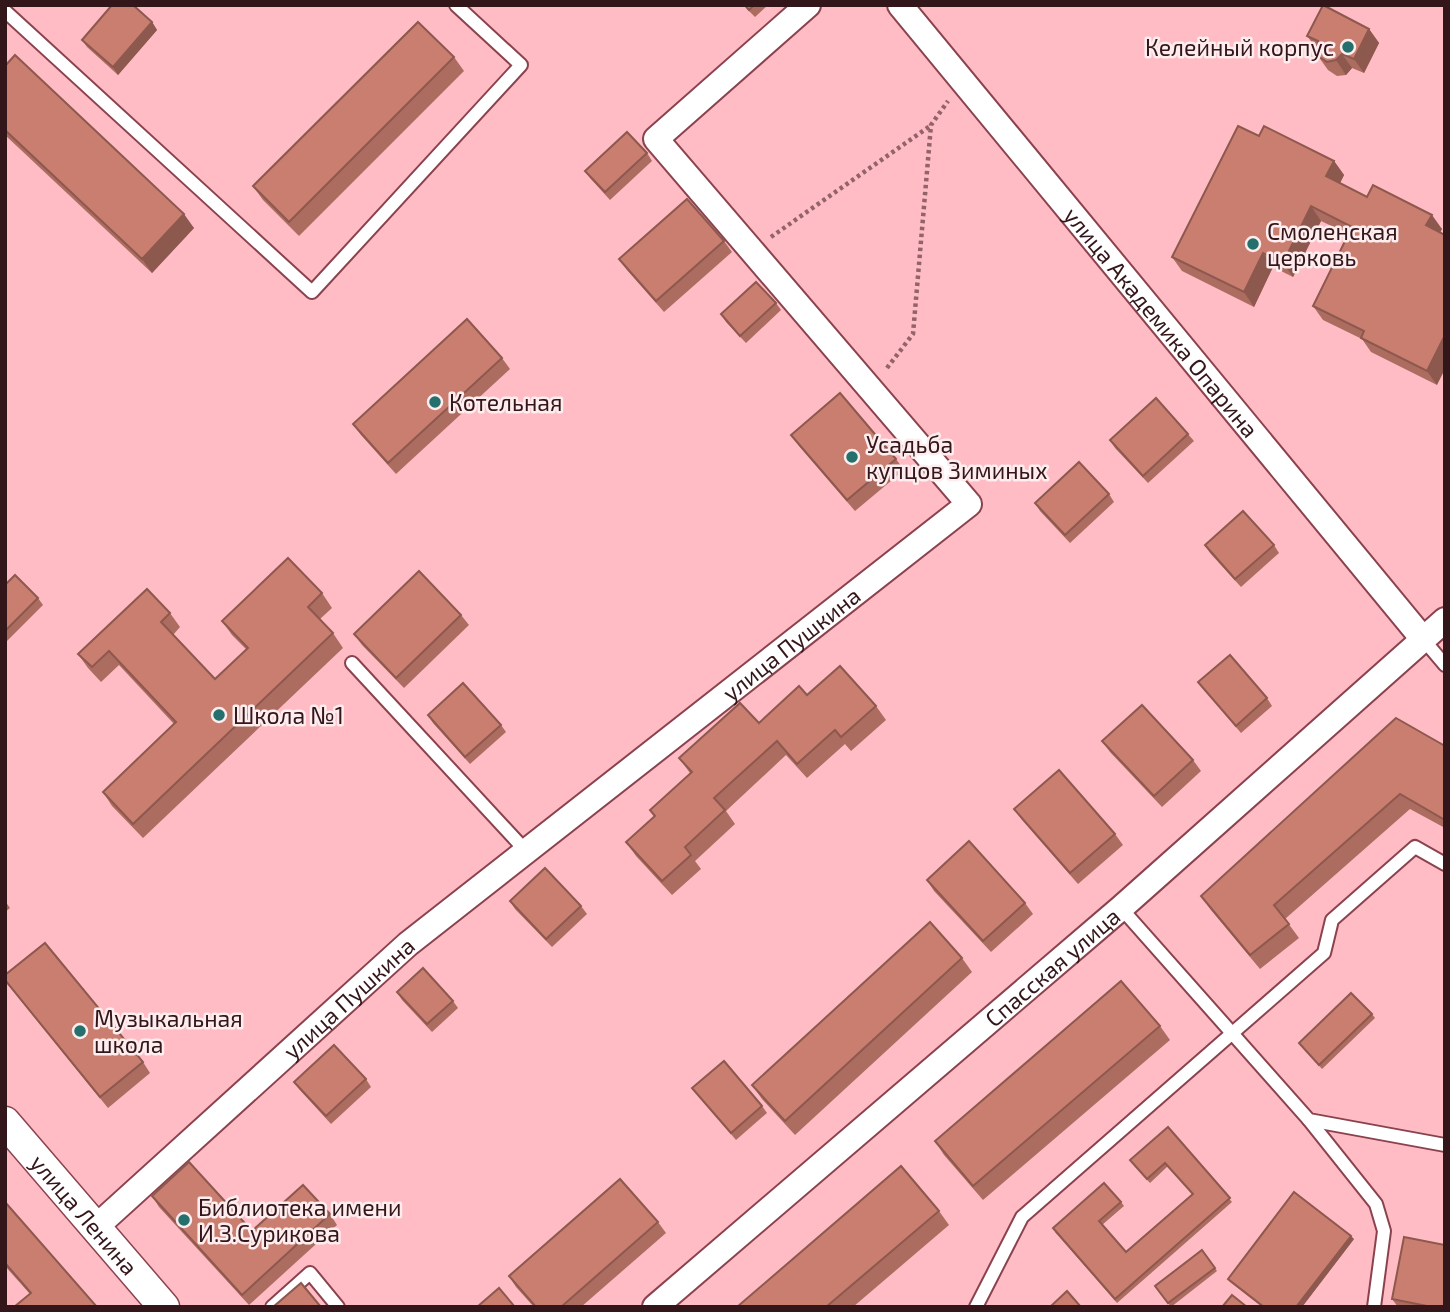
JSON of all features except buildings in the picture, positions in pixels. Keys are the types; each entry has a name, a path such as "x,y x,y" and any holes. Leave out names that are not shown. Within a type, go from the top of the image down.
{"street":[{"name":"улица Пушкина","path":"96,1227 408,944 969,504 656,138 808,5"},
{"name":"улица Академика Опарина","path":"909,8 963,81 1423,639"},
{"name":"Спасская улица","path":"655,1307 1121,908 1445,620"},
{"name":"улица Ленина","path":"5,1122 164,1307"}],"lane":[{"path":"5,11 312,292 521,65 456,5"},
{"path":"1423,639 1445,665"},
{"path":"352,663 526,851"},
{"path":"976,1307 1022,1216 1324,953 1332,920 1415,847 1445,864"},
{"path":"1121,908 1309,1120 1377,1204 1384,1231 1374,1307"},
{"path":"1309,1120 1445,1145"},
{"path":"272,1307 310,1273 338,1307"}],"path":[{"path":"752,250 931,125 963,81"},
{"path":"871,389 913,334 931,125"}],"place":[{"name":"Келейный корпус","path":"1348,47"},
{"name":"Смоленская церковь","path":"1253,244"},
{"name":"Котельная","path":"435,402"},
{"name":"Усадьба купцов Зиминых","path":"852,457"},
{"name":"Школа №1","path":"219,715"},
{"name":"Музыкальная школа","path":"80,1031"},
{"name":"Библиотека имени И.З.Сурикова","path":"184,1220"}]}
